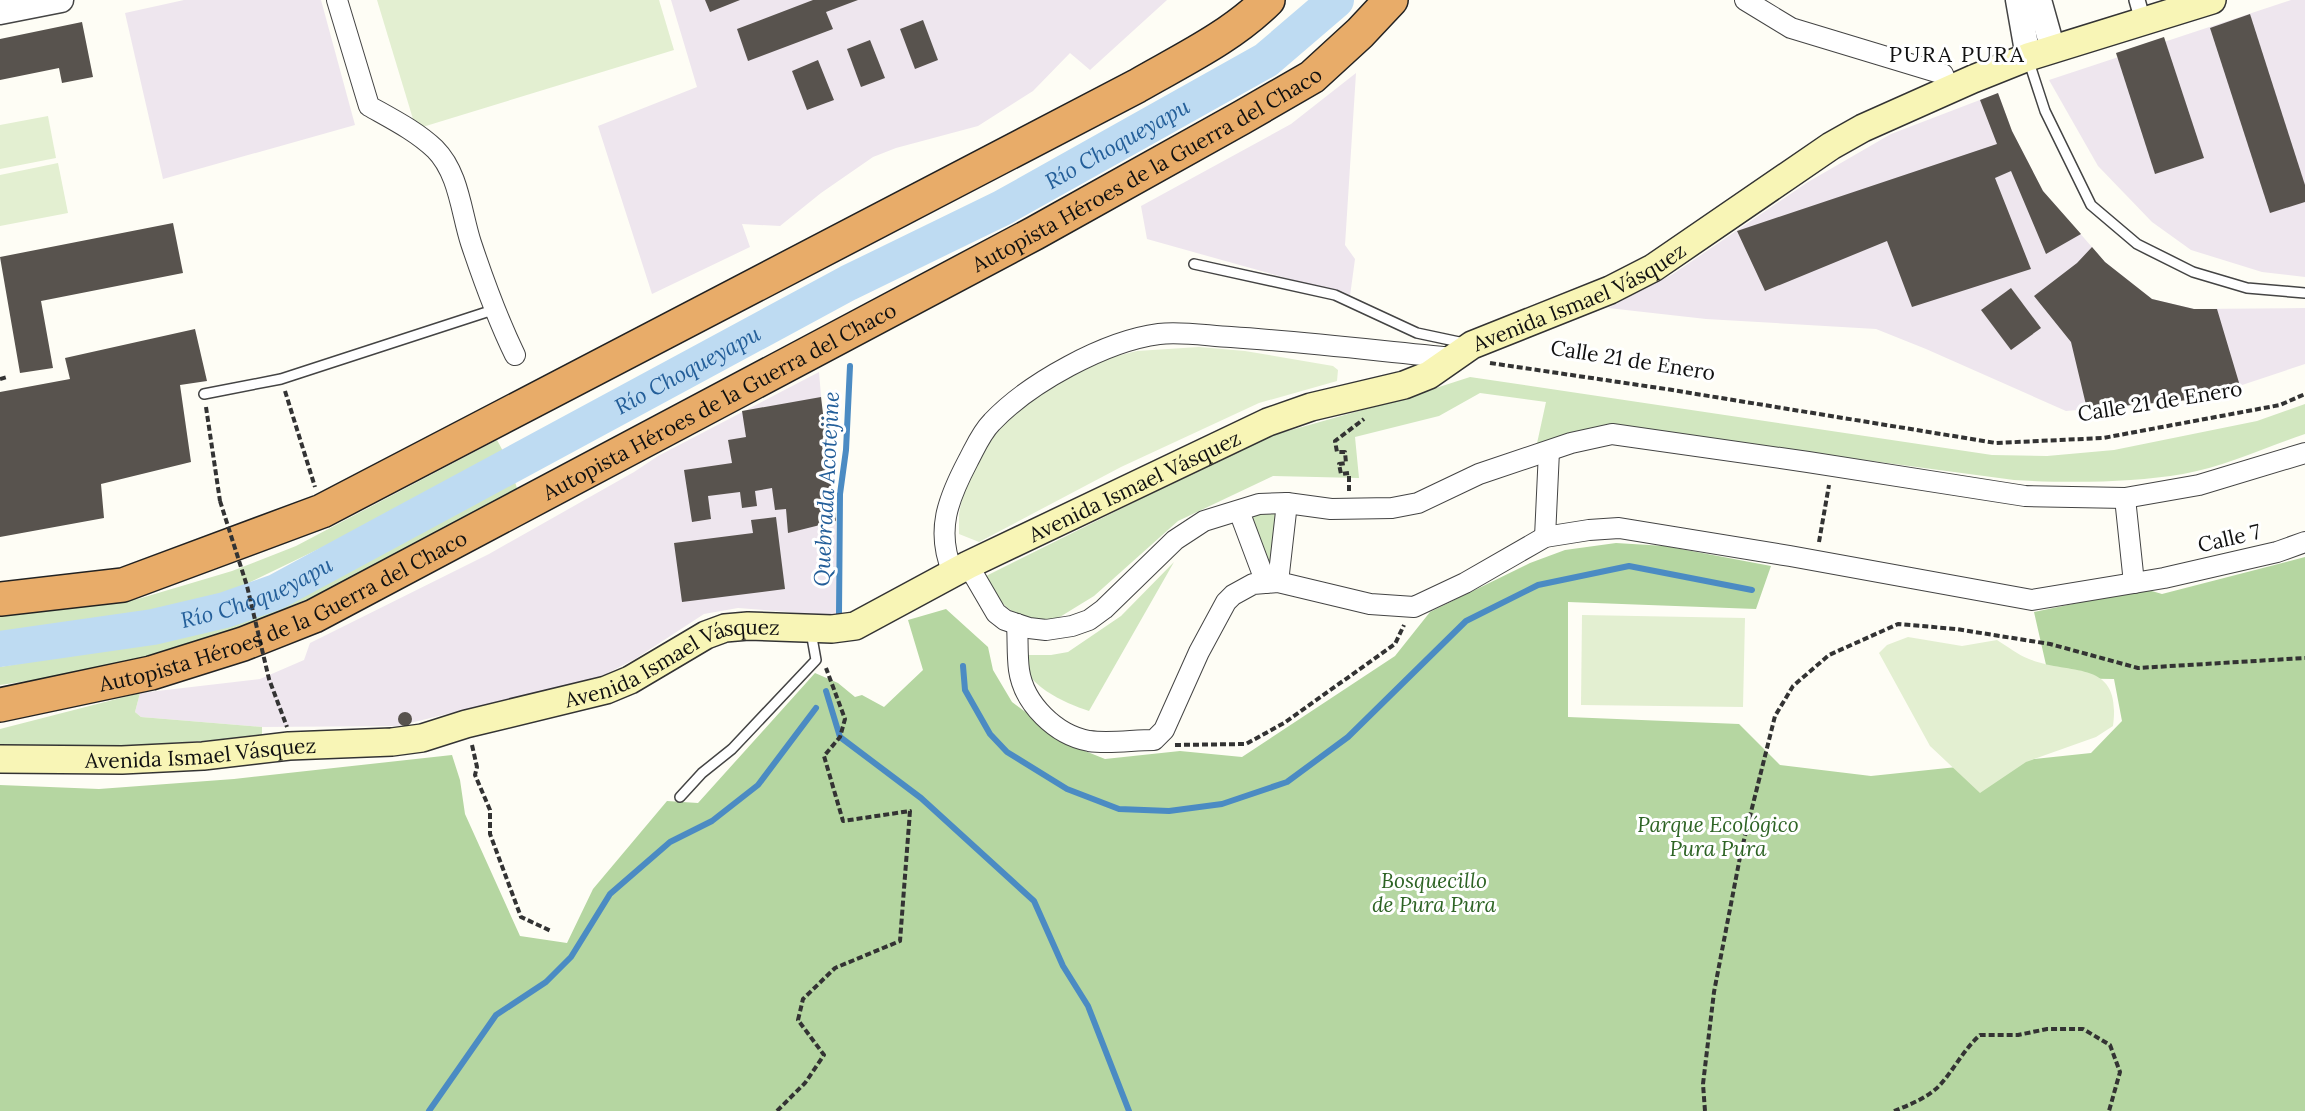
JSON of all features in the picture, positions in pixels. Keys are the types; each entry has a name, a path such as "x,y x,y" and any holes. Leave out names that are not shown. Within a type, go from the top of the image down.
{"highway":[{"path":"0,599 123,585 322,511 1137,86 1213,42 1257,11 1268,0"},
{"name":"Autopista Héroes de la Guerra del Chaco","path":"0,705 151,673 243,644 314,616 1035,233 1241,118 1312,77 1360,33 1391,0"}],"main road":[{"name":"Avenida Ismael Vásquez","path":"0,759 122,760 203,756 288,746 392,742 422,738 466,724 606,690 630,680 706,634 725,628 748,626 832,629 855,626 961,569 1268,422 1311,407 1404,385 1429,375 1463,351 1610,290 1653,268 1831,146 1863,128 1949,89 2040,54 2140,10 2212,0"}],"street":[{"path":"0,12 61,0"},
{"path":"337,0 369,106 403,125 435,150 452,175 493,309 515,355"},
{"path":"1745,0 1791,28 1943,74 1949,89"},
{"path":"2018,0 2040,54"},
{"path":"2039,0 2040,54"},
{"path":"1463,351 1160,333 1133,339 1089,356 1021,396 991,423 953,489 944,534 945,555 961,569 996,613 1005,620 1029,628 1046,630 1072,626 1089,620 1104,609 1175,540 1204,521 1259,504 1287,503 1331,509 1392,508 1418,503 1479,474 1570,443 1612,434 1832,465 2025,496 2125,498 2199,485 2305,453"},
{"path":"1017,624 1019,671 1026,692 1034,706 1052,724 1076,737 1090,741 1154,740 1164,730 1198,652 1226,602 1241,589 1253,584 1272,582 1370,604 1414,607 1465,583 1545,537 1549,451"},
{"path":"2125,498 2134,583"},
{"path":"1272,582 1287,503"},
{"path":"1239,511 1272,582"},
{"name":"Calle 7","path":"1545,537 1619,528 2032,600 2164,578 2277,552 2305,542"}],"lane":[{"path":"2040,54 2045,111 2091,205 2137,244 2193,272 2247,288 2305,293"},
{"path":"1194,264 1335,295 1417,333 1463,351"},
{"path":"204,394 281,379 493,309"},
{"path":"680,797 702,773 732,749 816,660 810,627"}],"path":[{"name":"Calle 21 de Enero","path":"1463,351 1666,389 1995,443 2103,438 2280,405 2305,394"},
{"path":"0,379 7,377"},
{"path":"281,379 322,511"},
{"path":"204,394 220,501 247,586 269,679 287,727"},
{"path":"1331,509 1344,493 1349,493 1349,473 1341,474 1339,464 1346,463 1345,452 1337,452 1335,441 1368,416"},
{"path":"1815,561 1832,465"},
{"path":"1154,740 1192,746 1246,744 1284,723 1395,644 1414,607"},
{"path":"1705,1111 1703,1084 1714,992 1741,852 1775,716 1793,686 1829,656 1898,624 1956,629 2050,644 2138,668 2305,658"},
{"path":"777,1111 805,1083 824,1055 798,1020 803,999 835,968 900,941 910,811 843,821 824,756 840,737 845,718 810,627"},
{"path":"466,724 477,767 475,775 490,810 490,834 521,917 551,931"},
{"path":"1894,1111 1910,1105 1938,1087 1967,1047 1980,1035 2018,1035 2047,1029 2082,1029 2110,1045 2120,1072 2109,1111"}],"shaded area":[{"path":"184,0 321,0 355,125 163,179 125,13"},
{"path":"671,0 1167,0 1090,70 1070,53 1033,91 978,126 896,148 873,157 821,193 780,226 742,224 750,247 652,294 598,126 697,87"},
{"path":"2291,0 2305,0 2305,277 2262,272 2191,250 2152,222 2098,166 2049,80"},
{"path":"1356,73 1345,245 1355,259 1350,296 1147,239 1141,206 1291,124"},
{"path":"1998,93 2012,131 2043,191 2105,262 2152,299 2194,309 2305,308 2305,364 2200,399 2066,411 1876,329 1706,319 1608,308 1673,274 1808,182 1891,134"},
{"path":"819,372 836,521 836,616 738,608 704,614 635,659 602,676 398,726 262,727 141,717 135,712 140,693 260,679 304,660 310,643 489,554 634,472 658,456"}],"green space":[{"path":"377,0 659,0 674,50 416,129"},
{"path":"48,116 56,158 0,169 0,125"},
{"path":"58,163 68,213 0,226 0,175"},
{"path":"1199,347 1245,351 1333,366 1338,370 1337,381 1259,403 1121,467 979,542 959,534 959,514 966,479 984,447 1029,397 1096,361 1137,351"},
{"path":"1470,377 1992,455 2047,456 2114,450 2257,421 2305,404 2305,434 2229,462 2183,474 2099,482 2014,480 1603,425 1536,448 1546,402 1480,393 1439,416 1355,437 1359,478 1273,476 1178,521 1094,596 1050,623 1010,610 984,577 1263,438"},
{"path":"497,440 504,453 329,544 236,589 141,617 0,636 0,616 138,599 232,571 296,546"},
{"path":"511,470 518,491 319,594 240,628 154,658 82,673 0,685 0,667 146,642 239,618"},
{"path":"1278,511 1271,571 1250,516"},
{"name":"Bosquecillo de Pura Pura","path":"1616,543 1665,546 1771,566 1756,609 1568,602 1568,717 1739,724 1780,765 1871,776 2091,753 2122,721 2114,679 2049,678 2034,612 2145,589 2162,594 2305,557 2305,1111 0,1111 0,785 99,789 234,779 452,755 460,780 465,814 520,936 567,943 593,889 667,801 698,803 815,673 838,683 855,697 862,695 884,707 923,670 908,620 946,609 988,647 993,670 1012,702 1070,745 1105,759 1180,751 1242,757 1395,656 1430,612 1530,563 1565,550"},
{"path":"1174,562 1089,711 1046,691 1029,675 1020,655 1051,655 1068,652 1121,616"},
{"path":"1582,615 1745,618 1743,707 1581,705"},
{"path":"1908,637 1962,646 1997,640 2029,659 2090,673 2102,679 2110,689 2114,704 2113,726 2096,737 2026,762 1980,793 1930,746 1879,653 1887,645"},
{"path":"140,693 135,712 141,717 262,727 262,737 125,746 0,745 0,729"}],"building":[{"path":"705,0 740,0 710,12"},
{"path":"813,0 858,0 826,12 833,29 748,61 737,29"},
{"path":"2250,14 2305,185 2305,202 2270,213 2210,28"},
{"path":"923,20 938,60 915,69 900,29"},
{"path":"82,22 93,77 62,83 59,68 0,80 0,39"},
{"path":"2164,37 2204,158 2155,174 2116,53"},
{"path":"870,40 885,78 861,87 847,49"},
{"path":"818,60 834,100 807,110 792,71"},
{"path":"1998,93 2012,131 2043,191 2081,234 2046,254 2011,171 1995,178 2031,269 1912,307 1887,241 1765,291 1737,231 1997,144 1980,100"},
{"path":"173,223 183,273 41,301 53,368 20,373 0,257"},
{"path":"2092,247 2105,262 2152,299 2194,309 2217,309 2240,386 2200,399 2087,409 2071,342 2034,296 2077,263"},
{"path":"2011,288 2041,328 2011,350 1981,310"},
{"path":"195,329 207,381 180,385 191,462 101,484 104,518 0,537 0,392 70,379 65,358"},
{"path":"821,397 836,521 788,533 786,509 775,510 772,488 755,491 757,506 742,508 740,492 708,496 711,519 692,522 684,470 732,463 728,440 746,437 742,411"},
{"path":"776,517 785,589 682,602 674,543 753,533 751,520"},
{"path":"402,712 408,712 412,719 408,726 402,726 398,722 398,716"}],"waterway":[{"name":"Río Choqueyapu","path":"0,649 153,627 225,610 276,592 848,283 1002,208 1266,60 1336,0"},
{"name":"Quebrada Acotejine","path":"839,614 840,494 846,450 850,366"},
{"path":"963,666 965,690 990,734 1007,752 1067,789 1119,809 1169,811 1222,804 1287,782 1348,737 1466,621 1538,585 1629,566 1752,590"},
{"path":"826,691 840,737 921,798 1034,901 1063,966 1088,1006 1129,1111"},
{"name":"Quebrada Acotejine","path":"429,1111 496,1015 546,982 571,957 610,894 670,842 712,821 758,785 816,708"}],"district":[{"name":"PURA PURA","path":"1957,54"}],"park label":[{"name":"Parque Ecológico Pura Pura","path":"1718,836"}]}
